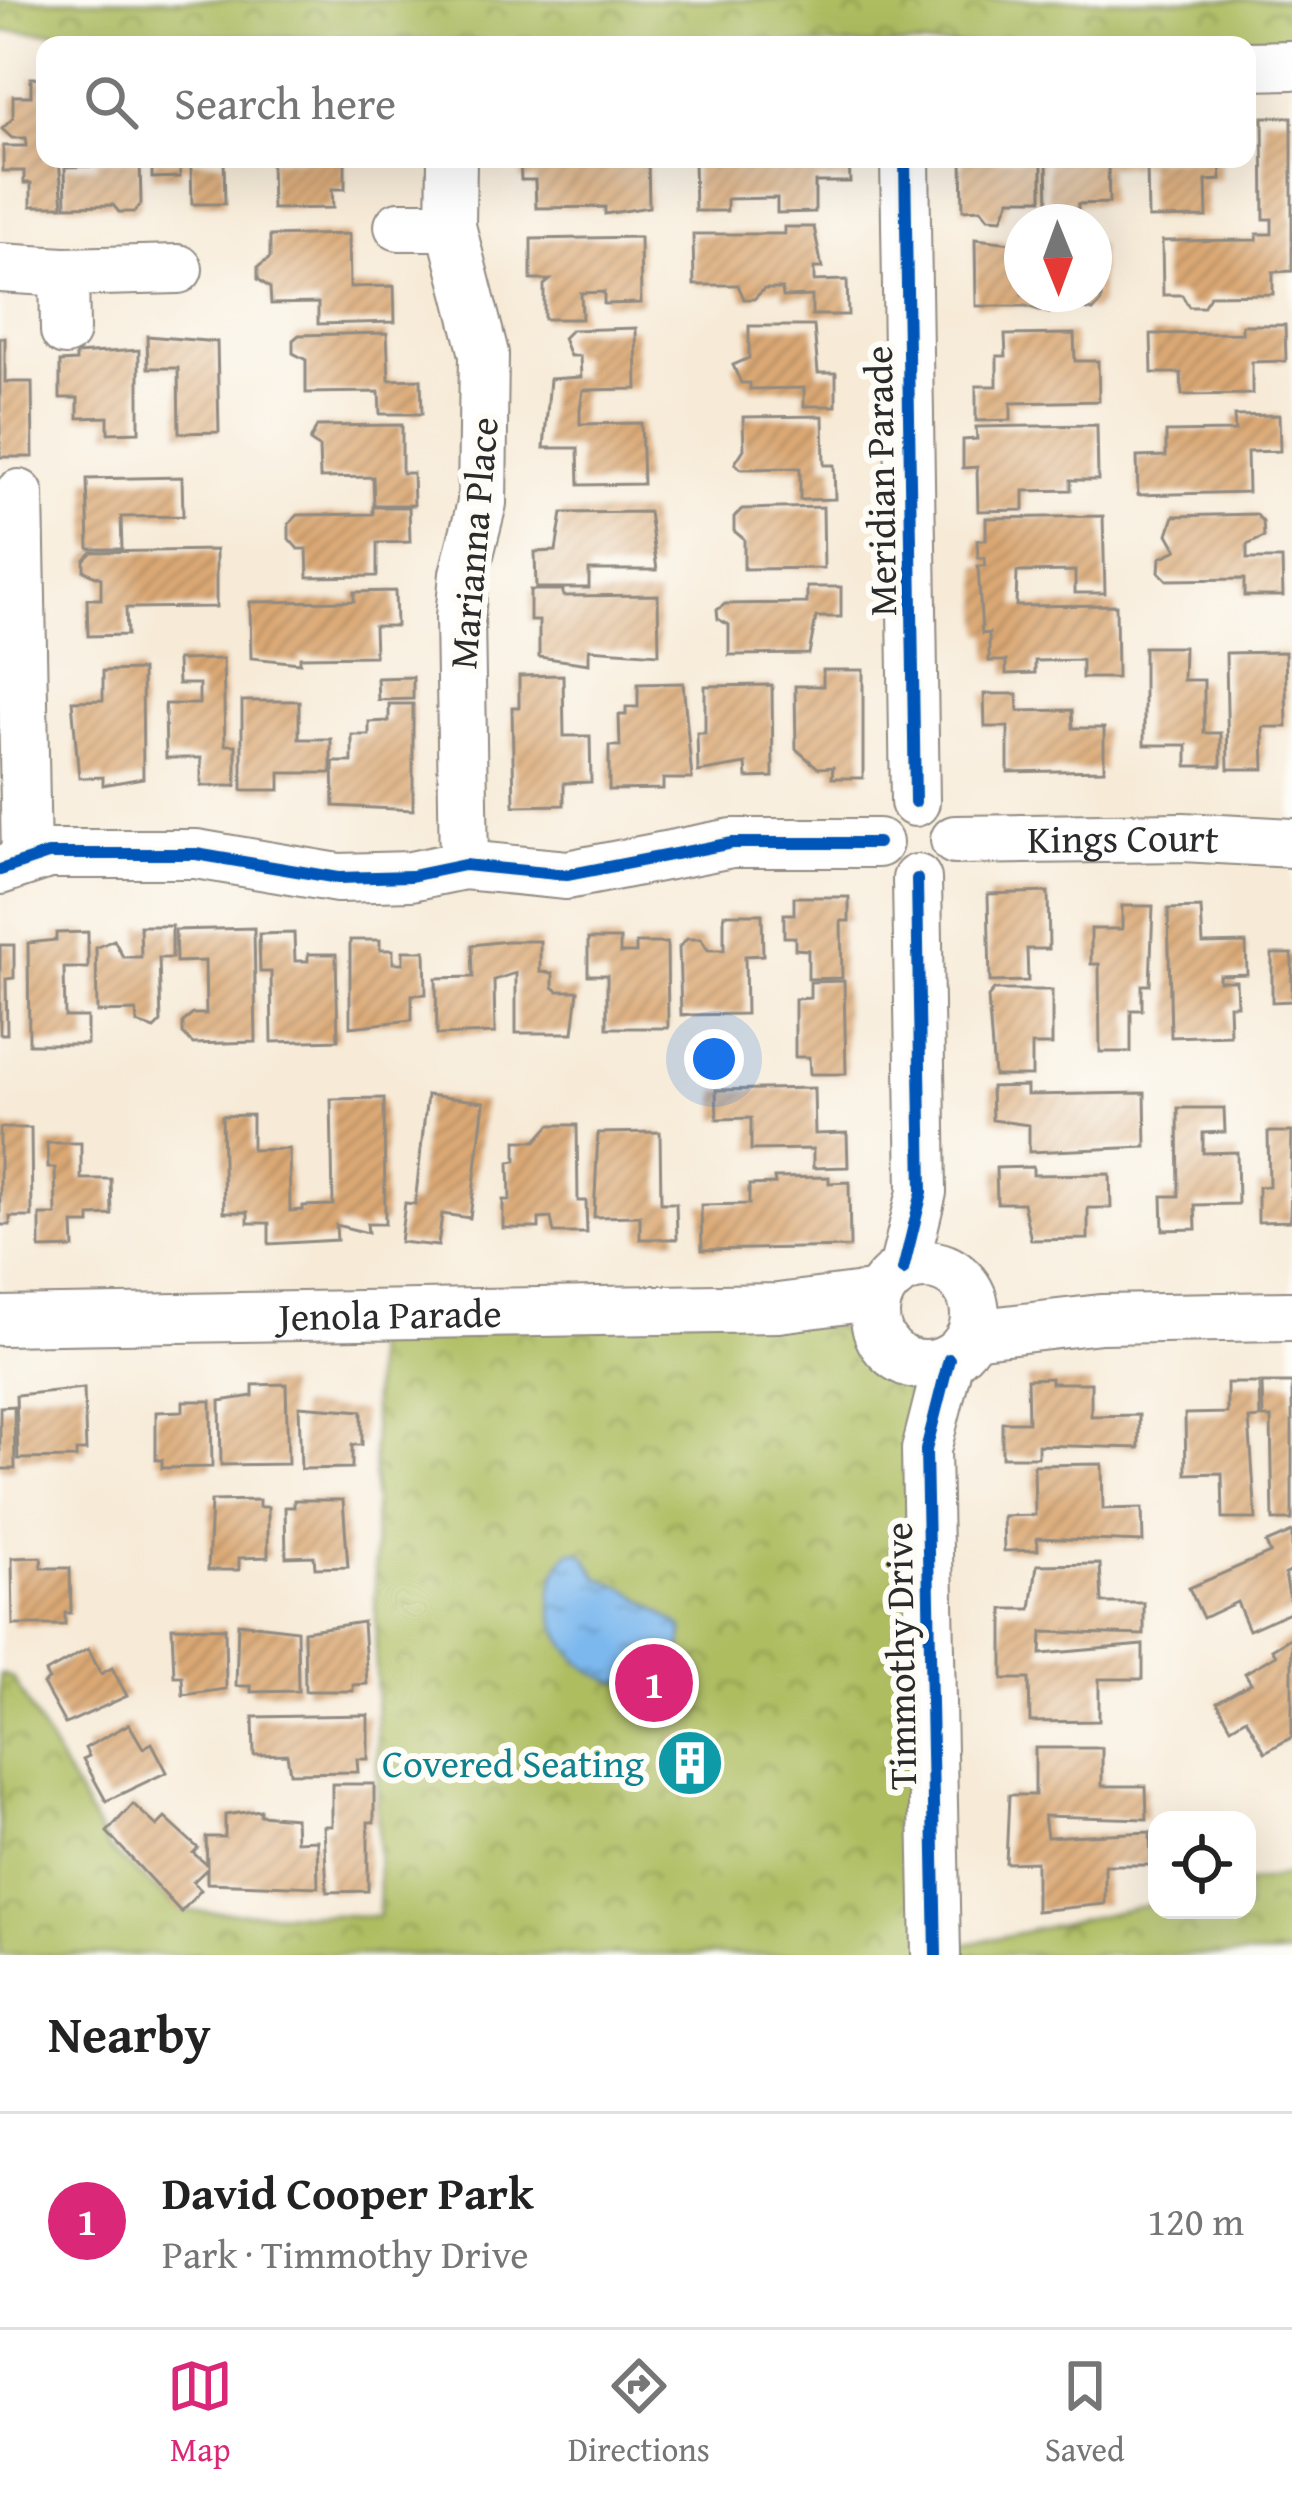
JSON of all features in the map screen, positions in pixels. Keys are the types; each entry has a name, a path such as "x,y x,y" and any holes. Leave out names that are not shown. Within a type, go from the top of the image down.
{"street":[{"path":"1256,66 1292,65"},
{"name":"Marianna Place","path":"452,168 451,226 484,354 482,503 464,574 460,617 464,865"},
{"name":"Meridian Parade","path":"905,168 915,802"},
{"path":"399,226 451,226"},
{"path":"0,268 64,272 178,269"},
{"path":"64,272 65,331"},
{"path":"19,494 10,551 13,864 221,855 338,878 411,876 464,865 567,875 732,843 878,843"},
{"path":"915,802 947,817 956,840 948,863 929,878 916,880 886,865 878,843 884,820 915,802"},
{"name":"Kings Court","path":"956,840 1183,837 1292,843"},
{"path":"916,880 922,1192 936,1303"},
{"name":"Jenola Parade","path":"778,1308 921,1365 936,1303"},
{"name":"Jenola Parade","path":"0,1321 936,1303 1101,1319 1292,1316"},
{"name":"Timmothy Drive","path":"926,1450 889,1349 876,1328 936,1303 926,1450 936,1955"}],"green space":[{"path":"0,0 1292,0 1292,46 1256,46 1256,36 207,36 0,31"},
{"path":"778,1308 883,1343 895,1356 926,1450 936,1951 1148,1905 1148,1919 1256,1919 1256,1881 1292,1874 1292,1955 0,1955 0,1674 13,1678 109,1849 181,1911 379,1916 372,1314"}],"water":[{"path":"570,1551 583,1553 598,1577 630,1591 683,1628 682,1647 671,1667 619,1682 599,1676 568,1648 552,1609 552,1589"}],"building":[{"path":"31,78 36,78 36,168 60,168 63,206 31,206 31,183 24,183 24,171 3,171 3,146 26,146 26,138 12,138 2,129 13,118 13,96 31,96"},
{"path":"1263,117 1292,117 1292,271 1273,272 1273,294 1211,295 1203,307 1189,307 1182,295 1163,295 1162,241 1257,240 1257,234 1272,234 1272,219 1264,219"},
{"path":"65,168 140,168 141,204 134,212 119,212 113,205 66,206"},
{"path":"152,168 180,168 180,177 152,178"},
{"path":"191,168 224,168 225,204 192,204"},
{"path":"271,168 345,168 345,189 332,189 333,208 272,209"},
{"path":"520,168 648,168 649,207 605,214 605,207 536,208 535,180 521,180"},
{"path":"694,168 849,168 850,182 815,182 815,212 777,213 777,198 727,199 727,211 695,211"},
{"path":"962,168 1042,168 1042,199 1010,199 1004,204 1002,219 988,218 981,209 963,210"},
{"path":"1047,168 1108,168 1109,203 1048,204"},
{"path":"1147,168 1220,168 1221,180 1206,181 1207,217 1148,218"},
{"path":"784,227 814,227 822,268 814,268 814,281 847,280 848,315 812,315 812,296 783,297 782,289 764,289 754,299 744,299 738,285 694,285 693,234 784,234"},
{"path":"349,234 350,287 394,286 395,322 318,324 318,303 271,304 270,288 258,279 258,267 270,258 270,236"},
{"path":"640,237 641,303 604,304 604,292 581,293 582,319 544,319 544,285 550,280 531,280 531,239"},
{"path":"975,239 1004,242 1004,306 976,306"},
{"path":"1242,325 1285,325 1286,361 1252,362 1252,394 1182,395 1181,373 1152,373 1151,334 1242,333"},
{"path":"749,326 814,326 818,373 836,373 836,406 804,406 804,388 750,389 750,383 741,383 733,365 749,358"},
{"path":"636,328 637,389 583,390 580,424 641,423 643,484 579,485 578,448 544,448 550,379 581,377 580,356 570,356 563,338 571,330"},
{"path":"387,333 389,380 421,379 422,414 380,414 379,392 306,393 306,360 293,353 293,340 299,335"},
{"path":"1074,334 1075,361 1098,361 1099,401 1011,403 1011,420 976,421 976,386 997,386 997,356 1006,356 1005,335"},
{"path":"147,336 217,342 219,432 179,433 178,368 148,368"},
{"path":"0,338 5,338 5,382 32,382 33,457 0,457"},
{"path":"139,350 139,432 108,433 108,417 78,418 78,398 60,398 60,362 76,361 76,354"},
{"path":"1279,415 1280,451 1247,452 1248,492 1138,495 1137,457 1166,456 1166,432 1235,431 1234,416"},
{"path":"823,416 824,465 834,465 835,499 800,500 800,468 741,469 735,463 744,449 743,417"},
{"path":"402,425 402,473 413,473 414,505 374,505 373,477 320,478 319,447 310,441 317,426"},
{"path":"1097,425 1098,480 1071,480 1071,490 1024,491 1024,510 978,511 977,467 963,468 963,440 977,439 976,427"},
{"path":"182,477 183,516 121,517 122,549 89,549 87,479"},
{"path":"373,507 409,507 410,542 377,543 377,576 308,577 307,549 298,549 289,539 289,524 298,515 373,514"},
{"path":"823,507 824,568 744,569 744,539 734,531 734,517 742,509"},
{"path":"649,512 657,570 589,570 589,588 536,588 535,552 556,551 562,513"},
{"path":"1256,514 1263,522 1264,537 1247,545 1247,559 1282,559 1283,596 1244,596 1244,579 1167,580 1159,572 1160,558 1177,550 1168,534 1174,516"},
{"path":"1103,516 1105,593 1075,593 1075,571 1017,572 1016,606 1116,605 1117,678 1082,678 1082,660 1035,661 1035,673 1006,674 1006,661 989,661 989,633 982,634 978,566 985,566 985,558 978,558 977,540 986,540 986,518"},
{"path":"216,550 216,607 126,608 127,635 88,636 87,599 101,599 101,578 84,571 84,560 92,552"},
{"path":"807,587 841,587 841,617 816,617 809,654 729,655 729,625 718,619 717,610 725,604 807,603"},
{"path":"530,590 563,590 563,596 658,595 659,654 589,649 589,664 539,657 539,621 530,621"},
{"path":"395,591 396,626 374,626 375,656 300,657 300,663 251,658 250,602 354,601 354,592"},
{"path":"1144,647 1184,647 1183,680 1204,680 1204,733 1221,733 1221,766 1187,766 1187,745 1144,745"},
{"path":"1285,652 1287,727 1263,727 1264,769 1228,769 1226,653"},
{"path":"223,659 225,745 236,745 236,786 201,786 201,758 166,758 165,704 199,704 199,684 178,684 177,660"},
{"path":"142,670 143,778 103,785 103,777 79,778 72,701 103,700 103,671"},
{"path":"823,670 863,670 863,778 832,778 833,767 818,768 796,749 795,686 823,686"},
{"path":"563,675 564,736 590,736 591,782 564,783 564,805 514,806 512,707 519,707 519,676"},
{"path":"413,677 413,699 378,700 377,678"},
{"path":"683,683 692,779 663,779 663,789 609,790 609,746 620,746 619,715 626,715 626,707 638,707 638,684"},
{"path":"772,685 773,777 747,778 746,764 698,772 697,733 705,733 705,686"},
{"path":"984,694 1017,694 1018,711 1072,710 1073,728 1104,728 1104,770 1008,772 1008,727 985,727"},
{"path":"242,701 299,701 299,739 331,739 331,773 280,773 280,790 242,790"},
{"path":"389,704 413,704 413,810 334,806 333,762 352,762 352,735 369,735 369,722 389,721"},
{"path":"1048,892 1049,949 1027,949 1028,981 990,982 988,894"},
{"path":"794,897 849,897 849,921 841,921 842,978 808,979 808,950 795,949 795,937 784,937 784,914 794,914"},
{"path":"1122,906 1153,906 1150,985 1142,985 1142,1010 1131,1010 1131,1052 1100,1052 1099,964 1091,964 1091,929 1122,929"},
{"path":"1201,908 1203,944 1246,943 1247,974 1219,975 1219,981 1236,981 1237,1005 1229,1005 1230,1035 1171,1037 1168,909"},
{"path":"724,914 762,914 763,955 745,956 746,1014 681,1015 679,947 687,939 701,939 708,950 724,950"},
{"path":"140,926 172,926 172,958 159,958 161,1022 154,1029 137,1023 136,1011 97,1012 96,948 114,940 123,957 141,957"},
{"path":"254,928 256,1042 193,1044 183,1034 183,1022 193,1014 206,1014 205,961 176,962 175,930"},
{"path":"88,932 88,968 64,968 65,1017 87,1017 87,1044 29,1044 28,943 56,940 56,933"},
{"path":"294,933 295,961 308,961 308,954 336,954 338,1040 272,1042 271,972 260,972 259,934"},
{"path":"588,939 620,939 620,953 636,953 636,943 667,943 668,1028 607,1028 607,975 588,975"},
{"path":"350,940 380,940 380,950 393,950 393,963 403,963 403,951 425,951 426,994 412,995 412,1020 350,1027"},
{"path":"540,941 540,972 553,973 553,987 558,991 578,991 573,1033 516,1033 516,973 494,980 495,1033 437,1035 436,978 473,977 472,945"},
{"path":"0,945 14,945 14,978 6,979 7,1034 0,1034"},
{"path":"1272,954 1292,954 1292,1001 1272,1002"},
{"path":"844,981 846,1074 810,1074 809,1057 795,1057 795,999 810,998 810,982"},
{"path":"994,990 1052,990 1052,1045 1032,1045 1032,1076 994,1076 988,997"},
{"path":"1027,1086 1027,1095 1145,1093 1146,1147 1029,1152 1029,1125 992,1120 991,1087"},
{"path":"814,1088 815,1134 847,1133 848,1167 813,1168 813,1149 751,1150 751,1118 717,1119 716,1090"},
{"path":"427,1095 484,1102 470,1218 442,1214 438,1246 400,1242 405,1203 415,1204"},
{"path":"384,1098 385,1224 367,1224 368,1233 336,1225 337,1240 269,1244 269,1223 248,1223 248,1212 224,1212 222,1116 252,1115 252,1150 289,1149 290,1211 303,1210 303,1206 333,1205 331,1099"},
{"path":"1178,1108 1224,1108 1225,1132 1203,1133 1203,1153 1237,1152 1238,1204 1195,1205 1196,1229 1163,1230 1162,1196 1179,1196"},
{"path":"550,1125 577,1125 578,1201 586,1201 587,1233 554,1233 551,1218 539,1219 539,1228 503,1228 503,1200 510,1200 509,1162 516,1161 516,1141 536,1141"},
{"path":"0,1128 31,1128 32,1217 10,1217 10,1225 0,1225"},
{"path":"660,1132 661,1203 676,1203 677,1239 640,1239 640,1216 594,1217 598,1133"},
{"path":"1268,1132 1292,1132 1290,1221 1258,1222 1258,1187 1269,1186"},
{"path":"47,1143 81,1143 81,1179 111,1179 112,1215 90,1216 90,1224 73,1224 74,1248 40,1249 40,1215 56,1215 55,1168 48,1168"},
{"path":"1033,1167 1033,1175 1110,1174 1111,1208 1088,1208 1088,1239 1031,1240 1023,1203 997,1203 996,1168"},
{"path":"829,1177 829,1183 849,1182 850,1247 702,1250 701,1205 749,1204 749,1185 775,1184 774,1178"},
{"path":"1051,1378 1051,1383 1091,1383 1091,1416 1139,1415 1139,1448 1038,1445 1038,1457 1002,1457 1002,1422 1028,1422 1027,1379"},
{"path":"1227,1383 1259,1383 1260,1418 1249,1419 1256,1519 1223,1519 1222,1473 1186,1474 1185,1414 1227,1413"},
{"path":"1262,1383 1292,1383 1292,1520 1273,1520 1271,1418 1263,1418"},
{"path":"286,1384 288,1464 221,1465 220,1401 253,1396 253,1385"},
{"path":"84,1388 86,1451 76,1451 76,1458 18,1459 16,1395"},
{"path":"183,1401 211,1401 212,1467 162,1468 162,1460 156,1460 156,1412 183,1411"},
{"path":"14,1406 15,1469 0,1469 0,1407"},
{"path":"299,1406 362,1411 362,1445 352,1445 352,1468 301,1469"},
{"path":"1102,1464 1103,1509 1142,1508 1143,1542 1037,1538 1038,1550 1004,1551 1003,1516 1035,1515 1034,1465"},
{"path":"259,1500 259,1507 268,1507 268,1557 239,1558 239,1570 208,1570 211,1501"},
{"path":"294,1500 343,1500 348,1567 315,1568 314,1556 286,1557 285,1507 294,1507"},
{"path":"1292,1532 1292,1571 1285,1574 1292,1611 1249,1630 1237,1602 1203,1618 1189,1588 1270,1553 1266,1543"},
{"path":"41,1557 42,1568 70,1568 71,1613 65,1613 65,1625 13,1625 12,1558"},
{"path":"1100,1564 1102,1603 1144,1603 1144,1635 1042,1632 1041,1654 1143,1645 1143,1679 1099,1679 1099,1721 1030,1722 1029,1679 1003,1679 1003,1609 1031,1609 1037,1565"},
{"path":"363,1622 367,1684 353,1685 353,1691 305,1691 304,1631"},
{"path":"238,1623 297,1630 298,1691 251,1692 251,1686 236,1686"},
{"path":"172,1627 225,1628 226,1689 183,1695 182,1676 174,1676"},
{"path":"1292,1637 1292,1737 1265,1752 1246,1718 1231,1727 1217,1702 1251,1683 1245,1673 1276,1655 1272,1649"},
{"path":"88,1649 101,1674 112,1668 127,1696 65,1724 43,1684 49,1680 45,1673"},
{"path":"368,1715 368,1759 357,1759 358,1772 290,1773 287,1754 254,1755 253,1717"},
{"path":"129,1724 143,1748 152,1743 167,1772 106,1801 83,1759 89,1756 85,1748"},
{"name":"Covered Seating","path":"694,1733 707,1787 686,1792 672,1738"},
{"path":"1035,1748 1102,1748 1102,1786 1146,1786 1147,1819 1044,1816 1047,1837 1148,1832 1148,1865 1105,1865 1105,1904 1036,1911 1036,1862 1006,1863 1009,1795 1035,1795"},
{"path":"332,1784 374,1784 374,1822 368,1822 368,1891 327,1892 324,1826 332,1826"},
{"path":"133,1804 157,1826 165,1818 198,1848 193,1853 207,1865 206,1837 225,1837 225,1815 260,1810 260,1815 295,1818 296,1841 317,1840 318,1887 207,1883 207,1869 193,1882 201,1890 181,1912 107,1832"}],"cycle path":[{"path":"905,168 915,802"},
{"path":"0,870 48,854 196,854 338,878 411,876 464,865 567,875 732,843 878,843"},
{"path":"903,1270 922,1192 917,879"},
{"path":"936,1955 926,1450 949,1359"}],"place":[{"name":"David Cooper Park","path":"654,1683"},
{"name":"Covered Seating","path":"690,1763"}]}
